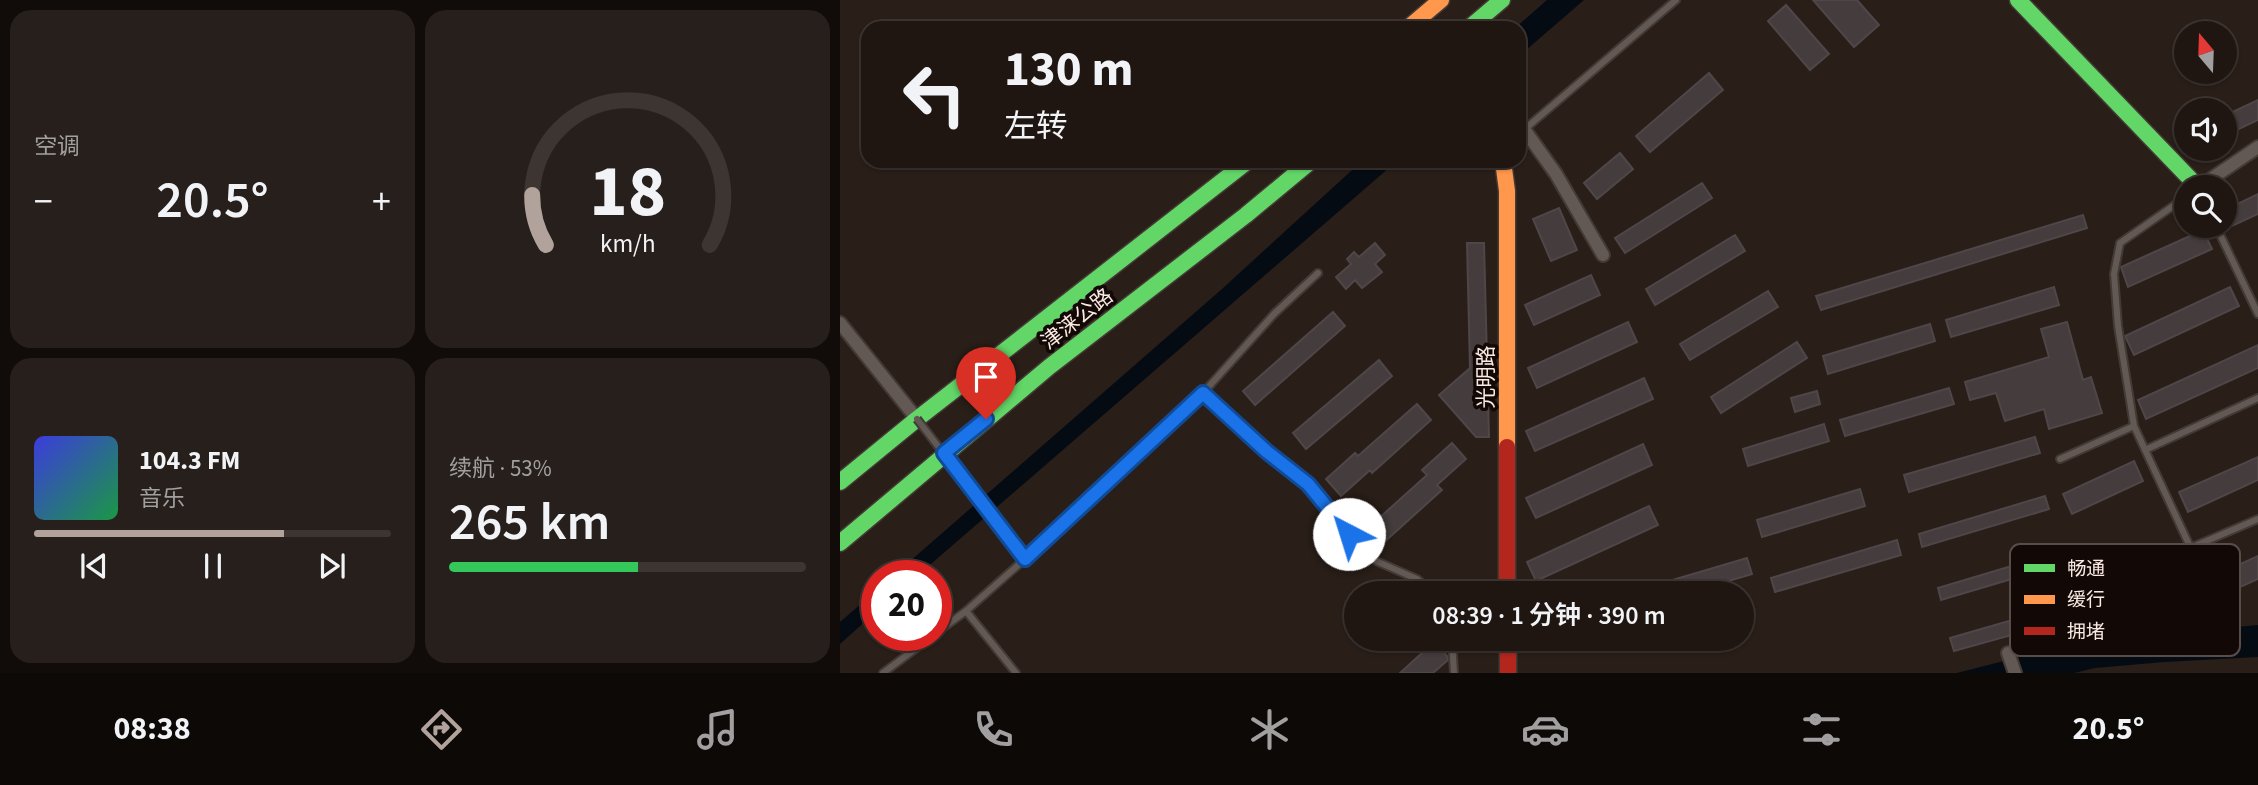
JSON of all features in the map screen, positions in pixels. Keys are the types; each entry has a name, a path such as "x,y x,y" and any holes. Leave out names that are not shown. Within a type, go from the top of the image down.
{"main road":[{"path":"1415,21 1440,0"},
{"path":"1477,21 1502,0"},
{"path":"2018,0 2186,175"},
{"name":"津涞公路","path":"840,482 1239,168"},
{"name":"津涞公路","path":"840,543 1049,367 1303,168"},
{"name":"光明路","path":"1504,168 1507,191 1507,581"},
{"path":"1508,651 1508,673"}],"street":[{"path":"1526,135 1556,174 1602,255"},
{"path":"2216,175 2258,147"},
{"path":"840,323 917,419"},
{"path":"2008,653 2015,673"}],"lane":[{"path":"1526,125 1676,0"},
{"path":"2174,205 2120,243 2114,274 2120,339 2134,426 2188,544"},
{"path":"2222,238 2258,314"},
{"path":"952,621 1025,559 1203,393 1274,314 1318,273"},
{"path":"1203,393 1266,451 1308,484 1362,551 1376,561 1419,581"},
{"path":"2145,450 2258,398"},
{"path":"917,419 1025,559"},
{"path":"2060,459 2134,426"},
{"path":"2199,544 2258,519"},
{"path":"966,611 1016,673"},
{"path":"884,673 913,651"},
{"path":"1453,651 1454,673"}],"shaded area":[{"path":"1547,0 1584,0 1526,50 1526,21 1523,21"},
{"path":"1354,168 1389,168 936,560 911,560 1222,289"},
{"path":"861,604 861,625 840,644 840,622"},
{"path":"2258,625 2258,657 2095,668 2074,673 1957,673 2023,656 2240,656 2240,627"}],"building":[{"path":"1813,0 1857,0 1879,25 1854,47"},
{"path":"1786,5 1829,54 1810,70 1768,21"},
{"path":"1709,73 1723,90 1650,152 1636,136"},
{"path":"2258,100 2258,120 2237,130 2237,110"},
{"path":"1620,153 1633,169 1597,199 1584,183"},
{"path":"1702,183 1712,198 1625,253 1615,238"},
{"path":"2258,194 2258,214 2237,224 2237,204"},
{"path":"1559,208 1577,250 1551,261 1533,219"},
{"path":"2083,215 2087,228 1821,310 1816,296"},
{"path":"1735,235 1745,251 1655,305 1646,289"},
{"path":"2185,238 2207,238 2212,249 2128,287 2121,267"},
{"path":"1375,243 1385,255 1375,264 1382,272 1362,288 1355,280 1346,289 1336,277 1351,264 1347,259 1354,252 1359,257"},
{"path":"1467,243 1484,243 1489,437 1476,437 1439,395 1470,368"},
{"path":"1591,275 1600,295 1534,325 1525,305"},
{"path":"2054,287 2059,305 1951,337 1946,320"},
{"path":"2230,287 2239,306 2134,355 2125,336"},
{"path":"1768,291 1778,307 1690,360 1680,344"},
{"path":"1333,312 1345,326 1255,405 1243,391"},
{"path":"1628,322 1637,342 1537,388 1528,368"},
{"path":"2067,322 2083,380 2091,377 2102,413 2049,429 2044,409 2005,421 1996,393 1970,400 1965,382 2049,357 2041,329"},
{"path":"1930,324 1935,341 1828,374 1823,356"},
{"path":"1797,342 1807,358 1721,413 1711,397"},
{"path":"2258,345 2258,368 2146,419 2138,400"},
{"path":"1379,360 1392,376 1306,449 1293,433"},
{"path":"1644,378 1653,399 1535,451 1526,431"},
{"path":"1949,388 1954,404 1845,436 1840,420"},
{"path":"1817,391 1820,404 1795,412 1791,398"},
{"path":"1417,404 1431,420 1372,473 1370,470 1341,496 1326,479 1355,453 1358,456"},
{"path":"1824,424 1829,441 1748,466 1743,449"},
{"path":"2035,437 2040,453 1909,492 1904,475"},
{"path":"1452,443 1466,459 1437,485 1442,490 1382,544 1368,528 1427,475 1422,470"},
{"path":"1643,444 1652,465 1536,518 1526,498"},
{"path":"2258,457 2258,480 2188,512 2179,492"},
{"path":"2134,461 2143,481 2072,514 2063,494"},
{"path":"1860,489 1865,506 1762,537 1757,520"},
{"path":"2045,496 2049,509 1922,547 1919,534"},
{"path":"1649,506 1658,525 1536,581 1527,562"},
{"path":"1897,540 1901,555 1775,592 1771,578"},
{"path":"2258,556 2258,579 2240,587 2240,564"},
{"path":"1747,558 1752,574 1728,581 1669,581"},
{"path":"2010,566 2010,580 1941,600 1938,588"},
{"path":"2010,621 2010,635 1954,651 1950,638"},
{"path":"1424,651 1442,651 1447,656 1448,660 1433,673 1400,673"}],"traffic: fast":[{"path":"1477,21 1502,0"},
{"path":"2018,0 2186,175"},
{"path":"840,482 1239,168"},
{"path":"840,543 1049,367 1303,168"}],"traffic: slow":[{"path":"1416,21 1441,0"},
{"path":"1504,168 1507,191 1507,447"}],"traffic: jam":[{"path":"1507,447 1507,581"},
{"path":"1508,651 1508,673"}],"route":[{"path":"986,419 944,453 1025,559 1203,393 1266,451 1308,484 1349,534"}]}
